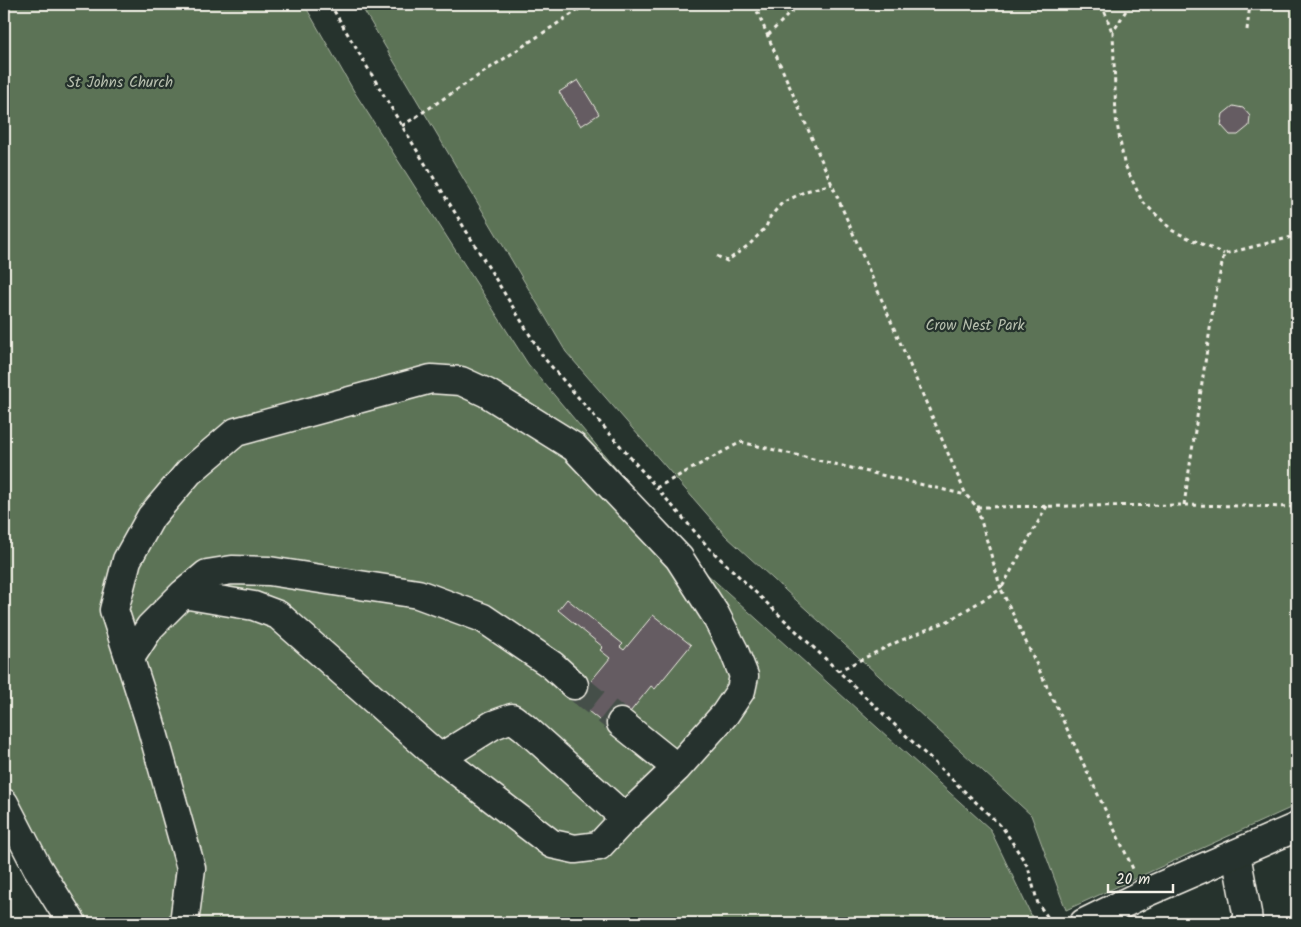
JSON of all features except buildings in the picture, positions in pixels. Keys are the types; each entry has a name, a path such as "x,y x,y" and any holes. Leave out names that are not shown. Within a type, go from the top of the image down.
{"main road":[{"path":"182,594 254,606 278,615 440,758 552,844 575,849 599,846 677,768 725,714 741,690 744,676 734,651 715,614 679,558 574,447 487,393 461,381 431,379 236,432 189,472 151,517 127,560 114,610 152,731 191,868 184,923"},
{"path":"130,658 150,628 182,594 207,574 232,570 269,571 418,594 483,618 552,665 574,685"},
{"path":"440,758 493,725 512,718 625,818"},
{"path":"621,723 677,768"},
{"path":"4,803 37,866 72,923"},
{"path":"1084,923 1145,893 1297,826"},
{"path":"1236,854 1248,923"}],"path":[{"path":"330,4 544,358 709,548 1003,828 1028,867 1038,904 1052,923"},
{"path":"402,126 587,4"},
{"path":"754,4 966,496 977,507 1001,589 1145,893"},
{"path":"768,35 799,4"},
{"path":"1102,4 1113,32 1116,118 1124,163 1142,201 1173,231 1224,254 1292,237 1297,234"},
{"path":"1113,32 1130,4"},
{"path":"1247,30 1250,4"},
{"path":"717,256 727,260 750,244 766,227 770,217 782,203 806,191 832,184"},
{"path":"1184,504 1214,302 1224,254"},
{"path":"656,488 741,442 966,496"},
{"path":"977,507 1184,504 1297,506"},
{"path":"838,671 948,620 1001,589 1047,506"}],"green space":[{"name":"St Johns Church","path":"4,4 304,4 355,93 528,364 697,565 990,829 1035,923 72,923 4,798"},
{"name":"Crow Nest Park","path":"360,4 1297,4 1297,805 1066,910 1031,815 726,536 566,352"}],"tunnel":[{"path":"574,685 621,723"}]}
